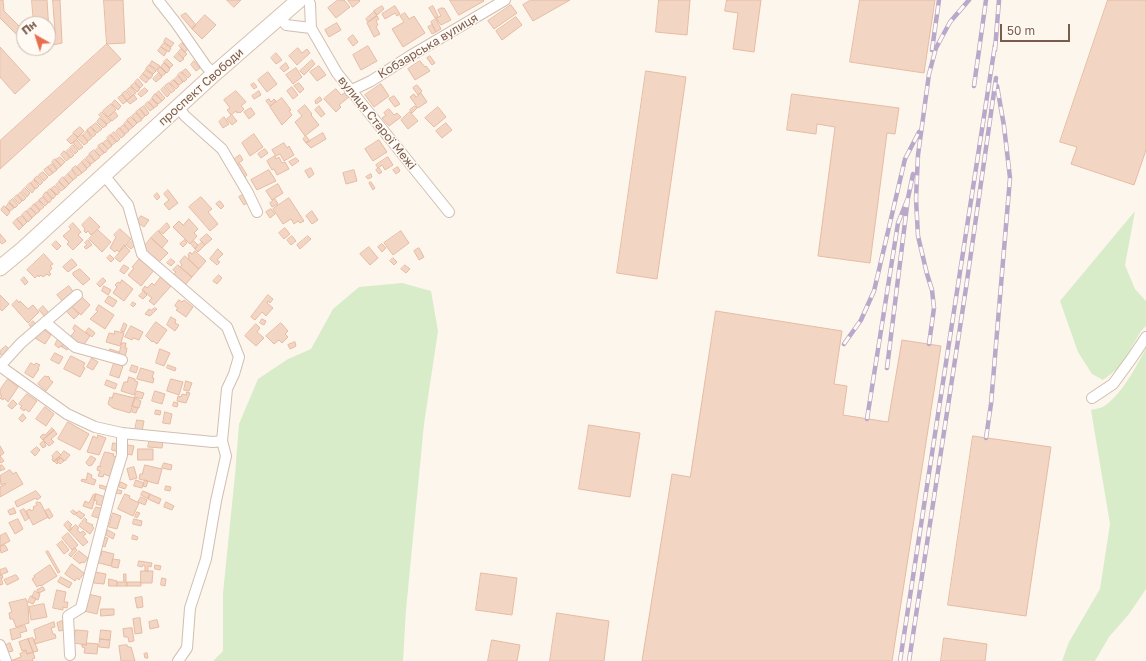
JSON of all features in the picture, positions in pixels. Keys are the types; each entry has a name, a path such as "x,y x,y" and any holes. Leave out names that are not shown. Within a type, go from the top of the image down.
{"main road":[{"name":"проспект Свободи","path":"0,268 298,0"}],"street":[{"path":"158,0 206,66 214,74"},
{"name":"вулиця Старої Межі","path":"308,0 310,4 311,28 336,73 450,212"},
{"name":"Кобзарська вулиця","path":"350,91 371,81 410,56 505,0"},
{"path":"280,16 286,25 311,28"},
{"path":"178,107 185,116 222,149 248,193 257,212"},
{"path":"104,175 128,205 142,254 227,326 239,357 234,374 227,389 222,441 226,456 216,501 206,559 190,608 187,648 178,661"},
{"path":"77,295 21,343 0,366 67,414 95,427 122,433 213,442 222,441"},
{"path":"45,322 75,347 110,358 122,360"},
{"path":"1092,398 1113,384 1146,337"},
{"path":"70,655 68,616 80,608 122,455 122,433"},
{"path":"0,645 6,661"}],"green space":[{"path":"1135,211 1125,265 1135,289 1146,301 1146,326 1141,331 1120,367 1103,380 1092,374 1078,352 1060,301"},
{"path":"402,283 431,291 438,331 424,424 406,610 403,661 213,661 223,651 223,593 239,424 258,379 288,359 311,349 333,309 359,287"},
{"path":"1146,348 1146,589 1129,614 1109,637 1095,661 1062,661 1069,642 1100,589 1110,524 1091,410 1104,406 1112,400 1129,379"}],"building":[{"path":"0,0 3,0 4,11 16,23 16,34 0,18"},
{"path":"32,0 47,0 48,16 33,16"},
{"path":"53,0 60,0 62,43 56,44 56,16 54,16"},
{"path":"104,0 123,0 125,43 107,44"},
{"path":"227,0 241,0 234,7"},
{"path":"338,0 344,0 350,7 336,18 328,8"},
{"path":"348,0 359,0 360,1 353,7"},
{"path":"450,0 483,0 484,1 459,15"},
{"path":"531,0 570,0 533,21 523,5"},
{"path":"659,0 690,0 687,35 656,32"},
{"path":"727,0 761,0 754,52 733,49 738,13 725,11"},
{"path":"860,0 935,0 924,73 850,62"},
{"path":"1108,0 1146,0 1146,150 1134,185 1071,164 1077,147 1060,142"},
{"path":"511,5 517,13 494,29 488,21"},
{"path":"382,6 384,9 377,15 374,11"},
{"path":"395,6 400,14 397,16 395,13 385,19 382,14"},
{"path":"433,6 438,16 435,18 429,8"},
{"path":"444,8 451,20 441,25 436,18 441,16 438,10"},
{"path":"374,12 377,16 368,22 366,19"},
{"path":"186,13 196,25 192,29 181,16"},
{"path":"405,13 409,19 414,16 425,33 403,47 392,29 404,22 400,16"},
{"path":"205,15 216,25 202,39 192,29"},
{"path":"377,16 379,19 376,21 378,25 376,27 380,34 374,37 367,23"},
{"path":"516,17 522,25 502,40 496,31"},
{"path":"436,19 441,29 436,32 431,22"},
{"path":"337,23 341,30 329,37 325,30"},
{"path":"432,25 436,32 432,34 428,27"},
{"path":"353,35 358,42 353,46 348,39"},
{"path":"166,38 174,43 171,47 164,42"},
{"path":"164,43 171,48 169,52 161,47"},
{"path":"182,43 188,49 185,52 179,46"},
{"path":"107,44 121,59 0,169 0,141"},
{"path":"368,46 377,61 361,70 353,55"},
{"path":"0,47 30,80 15,94 0,77"},
{"path":"161,47 167,51 164,56 158,51"},
{"path":"298,48 302,53 307,49 310,53 297,65 289,56"},
{"path":"181,49 187,54 183,58 178,53"},
{"path":"178,53 184,59 180,62 174,57"},
{"path":"276,53 282,60 276,64 271,58"},
{"path":"430,56 435,63 432,65 427,58"},
{"path":"167,59 173,65 170,68 164,62"},
{"path":"312,60 315,64 304,75 300,71"},
{"path":"152,61 160,66 157,70 150,65"},
{"path":"194,61 200,68 196,71 191,65"},
{"path":"420,61 430,71 415,80 408,69"},
{"path":"164,63 170,69 167,73 161,67"},
{"path":"286,63 289,68 284,72 280,68"},
{"path":"149,65 156,71 153,74 146,69"},
{"path":"319,66 326,75 317,81 310,72"},
{"path":"160,67 166,73 162,76 157,71"},
{"path":"296,68 302,77 293,84 286,75"},
{"path":"186,69 191,75 188,78 182,72"},
{"path":"146,70 153,75 150,79 143,74"},
{"path":"646,71 686,77 657,279 617,273"},
{"path":"181,72 187,79 184,82 178,75"},
{"path":"268,72 277,84 267,92 258,80"},
{"path":"159,73 162,77 156,82 153,79"},
{"path":"143,74 149,79 146,83 140,78"},
{"path":"178,76 183,82 179,85 174,80"},
{"path":"138,79 143,85 140,88 135,82"},
{"path":"173,80 179,86 176,89 170,83"},
{"path":"135,83 140,89 137,92 131,86"},
{"path":"169,83 175,90 171,93 165,86"},
{"path":"254,83 257,87 254,89 251,85"},
{"path":"299,83 304,89 300,93 294,86"},
{"path":"381,84 389,96 374,107 365,95"},
{"path":"417,85 422,91 418,95 413,88"},
{"path":"131,87 136,93 132,96 127,90"},
{"path":"164,87 170,94 167,97 161,90"},
{"path":"292,87 298,95 293,99 287,91"},
{"path":"145,88 148,91 141,97 138,94"},
{"path":"336,89 341,95 345,93 349,97 339,105 341,107 336,112 324,99"},
{"path":"126,91 131,97 127,100 122,94"},
{"path":"159,91 165,98 162,101 156,94"},
{"path":"236,91 246,102 241,106 244,109 240,113 237,113 236,111 231,115 227,110 230,108 224,100"},
{"path":"259,91 261,95 254,99 252,96"},
{"path":"421,93 427,102 418,108 410,97 414,94 416,97"},
{"path":"155,94 162,101 158,104 152,98"},
{"path":"792,94 899,108 895,134 887,133 870,263 818,256 835,127 817,124 816,134 787,130"},
{"path":"122,95 127,101 123,104 118,98"},
{"path":"134,95 137,99 130,104 127,101"},
{"path":"394,96 400,104 395,107 389,99"},
{"path":"320,97 322,100 316,104 315,101"},
{"path":"282,98 291,110 289,111 292,115 282,125 270,107"},
{"path":"152,99 158,105 154,108 149,102"},
{"path":"269,99 271,102 274,99 276,101 270,106 266,101"},
{"path":"115,100 121,106 118,110 112,104"},
{"path":"148,102 154,108 150,111 145,105"},
{"path":"111,104 116,110 108,117 103,111"},
{"path":"305,105 319,125 305,136 295,122 302,116 298,111"},
{"path":"144,106 149,113 146,116 140,109"},
{"path":"319,106 325,114 321,117 315,110"},
{"path":"415,106 417,108 412,113 410,110"},
{"path":"438,107 446,117 434,127 425,118"},
{"path":"251,108 255,114 249,119 244,112"},
{"path":"140,109 145,116 142,119 136,112"},
{"path":"389,109 394,115 397,113 401,117 389,126 382,118 386,115 384,113"},
{"path":"102,112 111,121 107,124 99,115"},
{"path":"115,112 118,116 112,121 109,117"},
{"path":"410,112 418,121 408,129 401,120"},
{"path":"136,113 142,120 137,123 132,116"},
{"path":"232,115 237,121 232,125 227,119"},
{"path":"131,117 137,123 133,127 127,120"},
{"path":"224,117 229,124 223,128 219,122"},
{"path":"100,118 107,125 103,128 97,122"},
{"path":"127,121 133,127 129,130 124,124"},
{"path":"96,123 102,129 97,133 91,127"},
{"path":"446,123 452,130 442,138 436,131"},
{"path":"124,125 129,131 125,134 120,128"},
{"path":"80,127 84,131 78,137 73,133"},
{"path":"91,127 96,134 93,137 87,130"},
{"path":"119,128 125,135 121,138 116,132"},
{"path":"87,131 92,138 88,141 83,135"},
{"path":"114,132 120,139 117,142 111,135"},
{"path":"323,133 326,139 311,148 306,143"},
{"path":"74,134 78,138 71,144 67,140"},
{"path":"254,134 263,147 250,156 242,143"},
{"path":"82,135 88,142 84,145 78,139"},
{"path":"110,135 116,142 112,145 107,138"},
{"path":"306,136 310,141 306,143 303,139"},
{"path":"77,140 83,147 79,150 73,143"},
{"path":"107,140 112,146 108,149 103,143"},
{"path":"379,140 387,152 373,161 365,149"},
{"path":"102,143 108,149 105,153 98,146"},
{"path":"284,143 287,148 289,146 294,155 284,161 280,154 276,156 272,150"},
{"path":"73,145 78,151 75,154 70,148"},
{"path":"99,147 104,153 100,156 95,151"},
{"path":"69,149 74,155 71,158 66,152"},
{"path":"265,149 268,153 261,158 258,154"},
{"path":"94,150 100,157 95,161 89,154"},
{"path":"64,151 70,158 66,161 61,155"},
{"path":"90,155 95,161 91,164 86,158"},
{"path":"240,155 243,160 236,165 233,160"},
{"path":"275,156 276,159 279,157 282,163 285,162 289,169 277,175 267,161"},
{"path":"60,157 65,162 61,166 56,160"},
{"path":"388,157 393,165 385,170 382,165 378,168 376,165"},
{"path":"296,158 299,161 292,166 289,162"},
{"path":"55,159 61,166 57,169 52,162"},
{"path":"85,159 91,165 87,168 82,162"},
{"path":"82,162 87,169 82,173 77,167"},
{"path":"52,164 57,170 53,173 48,167"},
{"path":"240,164 247,175 244,178 236,167"},
{"path":"76,166 82,173 78,176 72,169"},
{"path":"48,167 53,173 49,176 44,170"},
{"path":"398,167 400,171 396,174 393,170"},
{"path":"311,168 314,174 309,178 305,171"},
{"path":"379,168 382,172 379,174 376,170"},
{"path":"72,170 77,177 73,180 68,174"},
{"path":"269,170 276,181 257,190 251,180"},
{"path":"354,170 357,181 346,184 343,173"},
{"path":"43,172 48,177 44,181 39,175"},
{"path":"68,174 73,180 69,184 64,178"},
{"path":"371,174 372,177 368,179 366,177"},
{"path":"38,176 43,182 40,185 34,179"},
{"path":"63,177 69,184 65,188 59,181"},
{"path":"34,180 39,186 36,189 31,183"},
{"path":"59,182 65,188 61,191 56,185"},
{"path":"371,182 375,188 373,190 369,183"},
{"path":"30,183 35,189 32,193 26,187"},
{"path":"278,184 283,193 272,200 266,191"},
{"path":"55,186 60,192 57,195 51,189"},
{"path":"25,188 30,193 27,197 22,191"},
{"path":"50,189 56,195 53,199 47,192"},
{"path":"168,190 178,203 169,210 164,204 169,200 164,194"},
{"path":"21,192 26,198 23,201 18,195"},
{"path":"46,192 52,199 49,203 43,196"},
{"path":"157,193 160,197 157,200 154,196"},
{"path":"244,194 249,202 244,205 239,197"},
{"path":"17,195 22,201 19,204 14,198"},
{"path":"43,197 48,203 45,206 39,200"},
{"path":"201,197 212,209 208,212 218,224 210,231 189,207"},
{"path":"289,198 304,221 300,223 298,221 294,224 291,219 283,224 273,209"},
{"path":"13,199 18,205 15,208 9,202"},
{"path":"275,199 278,204 272,207 270,203"},
{"path":"39,201 44,207 40,210 35,204"},
{"path":"220,201 224,206 221,209 216,204"},
{"path":"9,203 14,208 10,211 6,207"},
{"path":"34,204 40,211 36,214 31,208"},
{"path":"4,206 10,212 7,216 1,210"},
{"path":"30,208 36,214 32,218 27,211"},
{"path":"271,209 275,214 270,218 266,212"},
{"path":"26,211 32,218 28,222 22,215"},
{"path":"312,211 318,220 312,224 306,216"},
{"path":"22,216 27,222 23,226 17,219"},
{"path":"141,216 149,220 144,227 137,222"},
{"path":"90,217 100,227 91,235 88,231 86,233 84,231 85,229 82,225"},
{"path":"17,219 23,226 19,230 13,223"},
{"path":"189,219 198,229 194,233 197,236 190,244 173,227 179,221 183,225"},
{"path":"73,223 81,232 78,235 83,240 73,250 67,244 69,242 63,236 71,229 69,227"},
{"path":"167,223 170,227 163,234 159,231"},
{"path":"285,228 290,234 284,239 279,233"},
{"path":"120,229 131,239 119,252 117,250 115,252 110,248 116,237 114,235"},
{"path":"98,230 111,242 102,252 89,239"},
{"path":"158,231 168,241 162,248 151,238"},
{"path":"401,231 409,243 393,255 384,243"},
{"path":"0,234 6,241 2,244 0,242"},
{"path":"207,234 212,239 205,245 200,240"},
{"path":"292,236 296,241 291,245 287,240"},
{"path":"308,236 311,239 300,249 297,245"},
{"path":"151,238 168,253 159,262 143,248"},
{"path":"88,240 92,245 86,249 84,247 87,245 85,243"},
{"path":"185,240 187,243 183,247 180,244"},
{"path":"56,241 61,246 57,250 52,245"},
{"path":"132,241 136,244 131,249 127,246"},
{"path":"194,241 198,245 195,249 191,244"},
{"path":"202,242 205,245 198,252 195,249"},
{"path":"382,244 386,248 382,252 378,247"},
{"path":"125,246 130,251 120,262 115,258"},
{"path":"369,247 378,258 370,265 360,254"},
{"path":"419,248 424,257 419,260 414,251"},
{"path":"218,249 223,254 217,260 220,262 217,265 210,259"},
{"path":"195,251 206,261 199,269 188,259 190,252 192,254"},
{"path":"44,254 53,264 50,266 52,268 49,272 51,274 49,276 47,274 43,277 41,275 39,277 38,275 35,278 27,270"},
{"path":"110,255 114,259 111,262 107,258"},
{"path":"185,256 199,269 192,277 180,267 182,265 180,262"},
{"path":"142,258 155,269 141,286 128,275 134,268 132,267 139,259 140,260"},
{"path":"393,258 397,262 394,265 390,261"},
{"path":"72,259 77,265 68,272 63,267"},
{"path":"171,259 175,262 171,266 167,263"},
{"path":"124,265 129,268 124,274 120,271"},
{"path":"178,265 192,277 185,285 173,275 176,272 173,270"},
{"path":"405,265 410,269 406,273 401,269"},
{"path":"80,269 90,279 83,285 73,275 73,273"},
{"path":"219,275 222,278 217,284 213,281"},
{"path":"24,277 28,282 25,285 21,280"},
{"path":"161,277 171,286 154,305 149,301 152,298 142,290 145,286 147,288 152,283 154,285"},
{"path":"103,278 106,281 100,287 97,284"},
{"path":"122,280 133,289 124,301 113,293 117,287 115,285 118,282 120,283"},
{"path":"69,286 74,293 63,302 57,295"},
{"path":"104,286 111,290 108,295 102,291"},
{"path":"144,291 147,295 143,299 139,296"},
{"path":"0,295 9,304 2,311 0,309"},
{"path":"268,295 273,299 270,303 268,301 267,303 273,308 266,316 262,312 255,320 251,317"},
{"path":"109,296 117,301 113,307 105,302"},
{"path":"82,297 90,305 81,315 71,306"},
{"path":"17,300 28,309 33,305 39,312 28,323 12,305"},
{"path":"179,300 182,302 184,300 193,307 186,317 176,310 178,308 175,306"},
{"path":"133,302 136,304 133,307 131,305"},
{"path":"99,305 114,315 105,329 90,319 98,311 96,310"},
{"path":"43,306 49,313 45,317 39,310"},
{"path":"71,306 79,314 74,319 66,311"},
{"path":"155,308 157,309 150,316 145,314 149,309 151,310"},
{"path":"716,311 842,331 834,384 847,386 843,415 888,422 902,340 941,346 892,661 642,661 672,474 690,477"},
{"path":"171,317 176,320 175,323 179,325 175,331 167,325"},
{"path":"262,319 266,321 264,325 260,323"},
{"path":"33,321 36,325 32,328 29,325"},
{"path":"156,322 167,330 157,344 153,341 152,342 146,336"},
{"path":"124,323 127,325 124,332 121,331"},
{"path":"281,323 288,331 285,334 288,337 282,343 279,340 274,344 266,336"},
{"path":"256,324 260,328 257,332 264,338 256,346 245,336"},
{"path":"75,325 90,336 83,346 70,337 75,331 73,329"},
{"path":"131,326 143,332 139,340 133,338 132,340 125,337"},
{"path":"89,328 95,333 92,337 86,332"},
{"path":"43,329 51,335 45,344 35,338"},
{"path":"115,331 124,333 120,346 106,342 109,333 114,334"},
{"path":"58,339 64,343 62,347 60,346 59,348 55,345"},
{"path":"295,342 296,346 290,349 288,345"},
{"path":"64,343 70,346 67,350 62,347"},
{"path":"122,343 126,343 125,348 127,348 125,358 119,356"},
{"path":"6,346 10,350 3,356 0,354 0,351"},
{"path":"110,349 119,352 117,357 108,355"},
{"path":"160,349 170,353 164,366 156,363"},
{"path":"55,353 63,357 59,364 51,360"},
{"path":"71,356 85,363 83,367 85,368 80,377 64,369"},
{"path":"92,358 98,362 93,370 87,367"},
{"path":"31,363 34,365 36,363 40,365 33,378 25,373"},
{"path":"114,363 123,366 119,378 110,375"},
{"path":"132,365 138,367 136,373 130,371"},
{"path":"168,365 176,368 175,371 167,368"},
{"path":"141,368 154,372 152,378 154,378 153,383 137,379"},
{"path":"45,376 48,376 53,382 46,391 38,384"},
{"path":"129,377 138,382 134,395 121,391 124,382 127,382"},
{"path":"8,379 18,387 8,402 4,398 3,400 0,398 2,396 0,395 0,390"},
{"path":"171,379 183,382 179,395 167,391"},
{"path":"107,380 117,384 115,389 105,385"},
{"path":"186,381 192,383 189,391 184,390"},
{"path":"137,391 144,393 142,399 135,397"},
{"path":"155,391 165,394 162,404 152,401"},
{"path":"187,392 190,393 186,403 177,401 178,396 181,397 182,394 186,395"},
{"path":"114,393 135,398 130,413 113,408 108,404 110,397 112,398"},
{"path":"27,394 37,401 29,412 20,408 22,406 19,404"},
{"path":"135,398 141,401 139,408 132,406"},
{"path":"13,400 17,404 12,409 8,406"},
{"path":"174,402 178,403 177,407 173,406"},
{"path":"45,407 54,414 46,426 36,419"},
{"path":"134,407 138,408 136,413 132,412"},
{"path":"156,410 161,411 160,415 155,414"},
{"path":"165,412 172,414 170,424 163,423"},
{"path":"23,414 26,418 22,422 19,419"},
{"path":"137,420 144,421 142,431 135,430"},
{"path":"68,422 89,434 80,450 58,439"},
{"path":"589,425 640,433 630,497 579,489"},
{"path":"52,428 54,430 43,440 40,437 43,434 45,435"},
{"path":"54,430 57,434 51,439 54,442 49,446 43,440"},
{"path":"98,435 106,438 99,455 87,452 93,436 97,438"},
{"path":"973,436 1051,447 1026,616 948,605"},
{"path":"150,439 163,441 162,448 148,447"},
{"path":"44,441 46,446 43,448 40,444"},
{"path":"113,443 119,444 118,452 112,450"},
{"path":"128,445 134,446 132,455 126,454"},
{"path":"0,446 4,453 0,456"},
{"path":"37,447 40,450 35,456 31,452"},
{"path":"138,449 153,449 153,460 138,460"},
{"path":"57,451 61,455 54,462 52,460 52,456"},
{"path":"64,451 70,455 65,461 60,457"},
{"path":"105,452 114,454 113,456 118,457 111,477 104,474 103,477 98,476 100,471 97,470 98,466 101,467 100,465"},
{"path":"0,456 4,461 1,463 0,462"},
{"path":"91,456 96,459 92,465 89,466 86,463"},
{"path":"59,457 61,458 57,461 57,464 54,461"},
{"path":"61,458 64,461 60,464 57,461"},
{"path":"164,463 172,465 171,470 162,468"},
{"path":"2,465 5,469 0,471 0,466"},
{"path":"145,465 162,469 158,484 139,479"},
{"path":"134,467 137,478 130,480 127,469"},
{"path":"10,470 13,474 16,472 23,484 0,497 0,487 6,484 1,485 0,476"},
{"path":"88,473 92,475 91,478 96,480 94,485 81,481 82,479 86,480"},
{"path":"136,480 144,483 142,488 134,486"},
{"path":"145,480 148,481 146,487 143,486"},
{"path":"121,482 127,485 125,489 119,487"},
{"path":"100,485 107,487 107,490 100,488"},
{"path":"166,486 171,487 170,491 165,490"},
{"path":"116,489 122,491 121,494 115,493"},
{"path":"36,491 41,497 37,500 36,498 17,507 15,502"},
{"path":"143,491 150,494 148,499 141,495"},
{"path":"96,494 106,497 103,506 96,504 97,501 94,500"},
{"path":"96,494 92,509 83,506 85,501 89,503 93,495"},
{"path":"125,494 130,496 129,498 139,503 133,516 118,509"},
{"path":"150,494 161,499 159,504 148,499"},
{"path":"141,497 147,500 145,505 138,502"},
{"path":"40,502 48,517 33,525 26,511 30,509 31,511 34,509 33,507 37,505 36,503"},
{"path":"166,502 174,506 172,510 164,507"},
{"path":"96,507 104,509 101,519 92,516"},
{"path":"14,508 16,513 10,515 8,511"},
{"path":"24,509 29,518 25,521 20,511"},
{"path":"49,509 53,516 49,519 45,511"},
{"path":"73,510 77,513 74,515 71,512"},
{"path":"79,511 85,515 81,519 76,515"},
{"path":"137,512 140,513 137,518 135,517"},
{"path":"113,513 121,516 117,529 109,527"},
{"path":"85,518 87,520 86,522 93,525 92,526 94,528 90,534 79,526"},
{"path":"18,519 23,529 15,534 9,523"},
{"path":"134,519 142,521 141,526 133,524"},
{"path":"68,521 72,525 70,526 72,529 69,531 64,525"},
{"path":"76,525 79,528 77,529 80,533 83,531 86,534 83,536 88,542 83,546 69,531"},
{"path":"108,530 115,534 113,539 106,535"},
{"path":"6,533 10,541 0,546 0,536"},
{"path":"68,533 78,545 72,550 62,538"},
{"path":"133,535 138,537 137,540 132,539"},
{"path":"103,537 108,538 105,547 100,545"},
{"path":"62,541 69,550 64,554 57,545"},
{"path":"5,545 8,550 1,553 0,547"},
{"path":"75,548 77,550 71,557 69,555"},
{"path":"48,551 60,572 58,573 46,552"},
{"path":"79,551 88,558 84,563 81,562 80,564 73,558"},
{"path":"102,551 114,554 111,566 95,562 97,554 101,555"},
{"path":"113,559 120,560 118,568 112,567"},
{"path":"139,561 152,563 151,567 148,566 148,571 145,571 145,566 143,565 142,567 138,566"},
{"path":"72,564 84,573 79,580 77,578 75,581 65,574"},
{"path":"50,565 57,576 37,587 32,579"},
{"path":"155,565 161,566 160,570 155,569"},
{"path":"6,568 8,572 0,575 0,570"},
{"path":"141,571 153,571 152,583 141,583"},
{"path":"95,572 106,574 104,584 94,583"},
{"path":"481,573 517,578 512,615 476,610"},
{"path":"124,574 126,574 126,581 124,581"},
{"path":"0,575 2,575 3,578 1,578 3,584 0,585"},
{"path":"16,575 19,579 7,585 4,580"},
{"path":"61,577 72,583 69,588 58,582"},
{"path":"162,578 166,579 165,586 161,585"},
{"path":"109,579 117,581 117,586 109,586"},
{"path":"118,582 127,582 127,586 117,586"},
{"path":"127,582 141,582 141,586 127,586"},
{"path":"43,587 45,590 39,593 37,590"},
{"path":"57,590 66,592 64,602 68,602 67,608 63,607 63,610 53,608"},
{"path":"35,591 40,594 38,600 32,597"},
{"path":"88,594 101,597 97,614 84,611"},
{"path":"31,596 36,599 33,604 28,602"},
{"path":"142,597 143,607 137,608 135,598"},
{"path":"26,599 29,623 16,627 13,619 10,619 9,613 12,612 9,603"},
{"path":"44,604 47,617 31,620 29,607"},
{"path":"101,609 114,609 114,615 101,616"},
{"path":"557,613 609,621 604,661 550,661"},
{"path":"140,618 142,633 135,634 133,619"},
{"path":"157,620 159,627 150,629 149,622"},
{"path":"62,621 65,630 59,631 57,623"},
{"path":"54,622 55,627 51,628 56,638 35,644 34,640 36,639 34,630"},
{"path":"25,626 27,631 20,633 21,637 12,640 10,630"},
{"path":"132,628 134,641 129,642 128,637 124,637 123,629"},
{"path":"76,630 88,631 86,645 74,643"},
{"path":"101,630 111,631 110,640 100,639"},
{"path":"33,638 38,651 33,652 28,639"},
{"path":"944,638 987,644 985,661 941,661"},
{"path":"28,639 33,652 27,654 26,650 22,651 19,642"},
{"path":"100,639 110,640 109,648 99,647"},
{"path":"492,640 520,645 517,661 488,661"},
{"path":"10,643 13,651 8,652 6,645"},
{"path":"87,643 98,644 97,654 84,653 85,648 82,647 82,644 86,645"},
{"path":"127,645 128,647 131,647 135,661 121,661 119,646"},
{"path":"26,651 27,654 33,652 35,658 32,659 33,661 10,661 21,657 20,654"},
{"path":"147,653 148,658 145,658 144,654"}],"railway":[{"path":"932,50 939,0"},
{"path":"929,344 934,308 932,290 918,236 916,199 918,155 929,74 936,48 950,22 969,0"},
{"path":"974,86 986,0"},
{"path":"995,50 999,0"},
{"path":"900,661 995,45"},
{"path":"909,661 966,288 996,78"},
{"path":"986,438 991,404 1010,178 1004,126 997,86"},
{"path":"844,344 861,320 874,291 905,159 919,132"},
{"path":"887,368 908,198 913,174"},
{"path":"867,419 898,223 908,198"}]}
